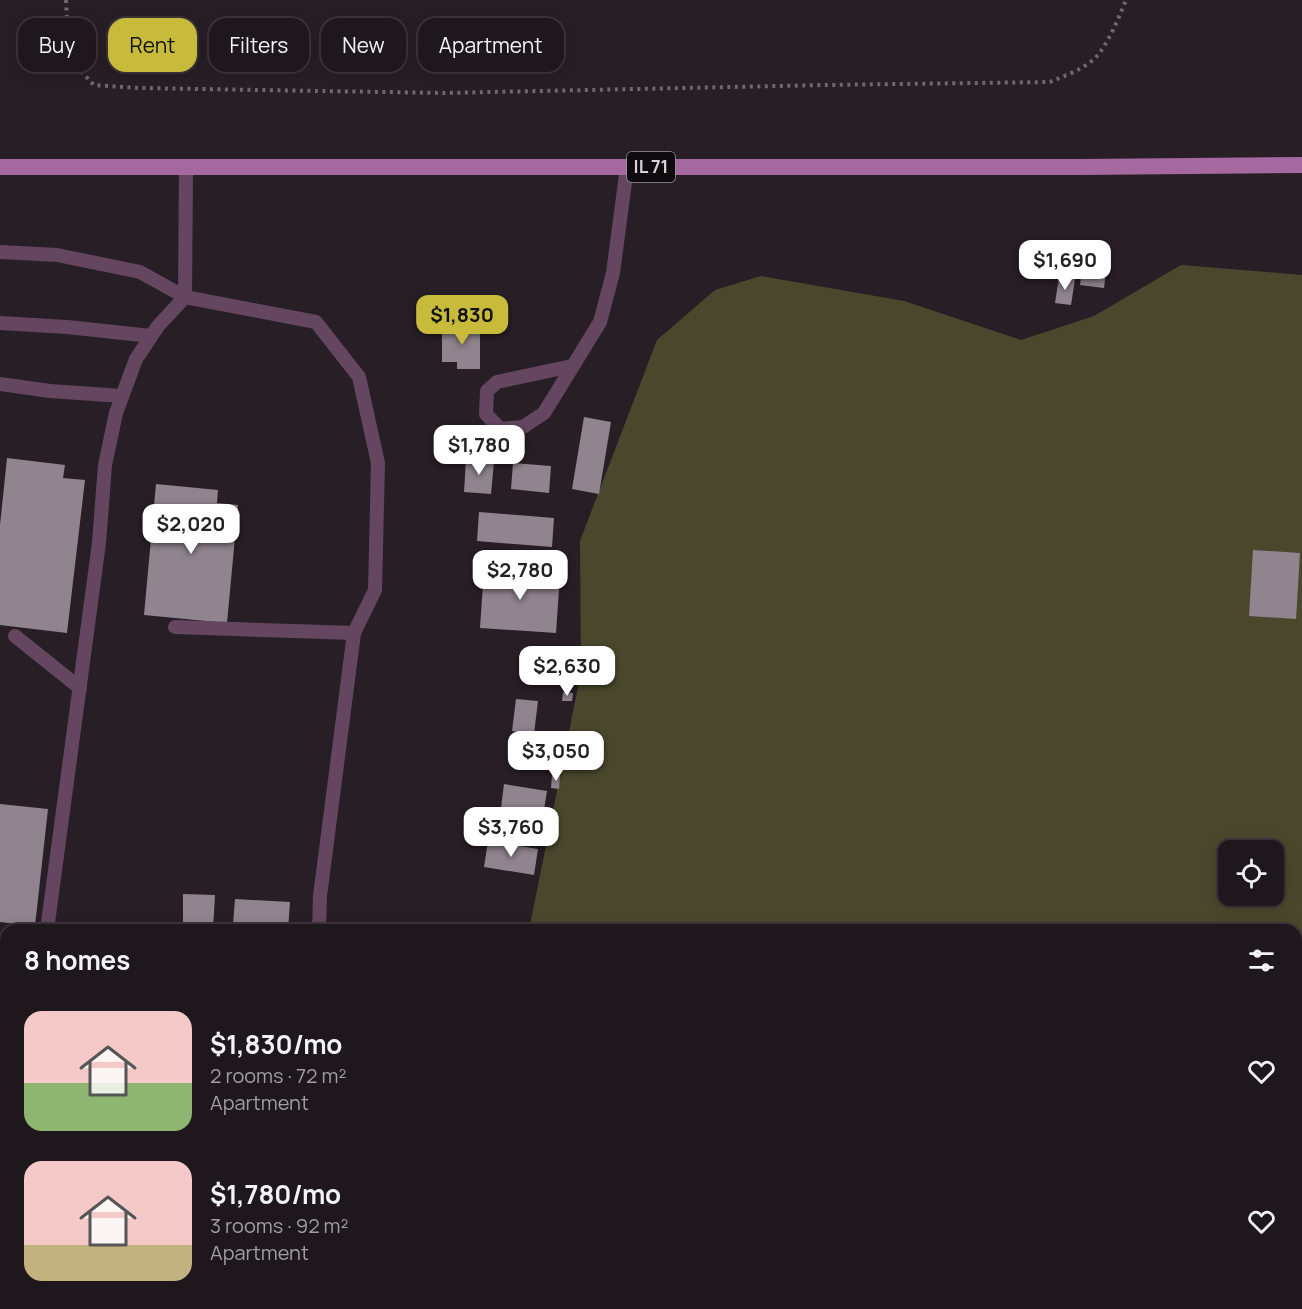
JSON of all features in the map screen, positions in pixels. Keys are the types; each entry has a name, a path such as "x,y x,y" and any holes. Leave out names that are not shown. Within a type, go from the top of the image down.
{"main road":[{"name":"IL 71","path":"0,168 1302,165"}],"lane":[{"path":"48,924 99,543 105,465 116,413 136,359 151,336 185,297 186,167"},
{"path":"572,366 497,382 488,391 486,414 500,429 523,427 544,413 600,322 613,273 627,167"},
{"path":"0,252 57,255 140,272 185,297 316,322 359,377 378,463 375,590 354,633 320,896 319,924"},
{"path":"0,323 151,336"},
{"path":"0,384 50,391 122,396"},
{"path":"176,627 354,633"},
{"path":"15,636 80,688"}],"path":[{"path":"66,0 68,38 74,63 94,85 139,88 444,93 1050,82 1079,69 1096,57 1114,27 1126,0"}],"shaded area":[{"path":"1181,265 1302,275 1302,924 530,924 581,672 580,541 657,340 715,290 761,276 904,301 1021,340 1094,316"}],"building":[{"path":"1085,243 1109,246 1104,288 1080,285"},
{"path":"1059,277 1075,279 1071,305 1055,303"},
{"path":"457,323 480,324 480,369 457,369 457,362 442,362 442,327 457,327"},
{"path":"584,417 611,422 599,494 572,489"},
{"path":"7,458 65,465 63,478 85,480 67,633 0,625 0,525"},
{"path":"466,459 494,461 491,494 464,492"},
{"path":"513,463 551,466 549,493 511,489"},
{"path":"156,484 218,490 217,503 238,505 227,623 144,615"},
{"path":"479,512 554,518 552,547 477,541"},
{"path":"1253,550 1300,553 1296,619 1249,616"},
{"path":"484,569 560,574 556,633 480,628"},
{"path":"563,692 573,693 572,701 562,701"},
{"path":"516,699 538,701 534,734 512,731"},
{"path":"552,775 560,776 559,789 551,788"},
{"path":"504,784 547,791 542,822 500,816"},
{"path":"0,804 48,809 35,924 0,922"},
{"path":"488,841 538,849 534,875 484,867"},
{"path":"183,894 215,895 213,924 183,924"},
{"path":"235,899 290,902 288,924 233,924"}]}
